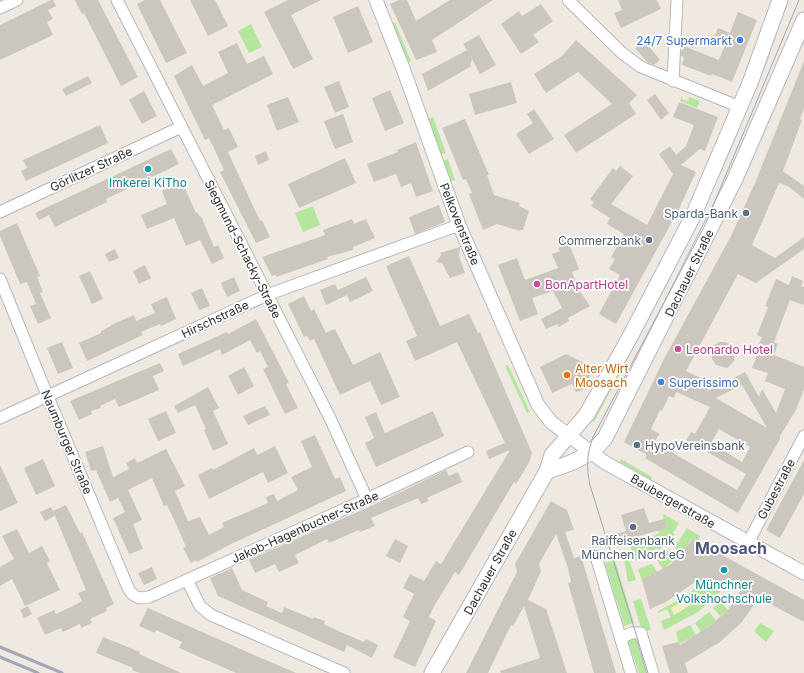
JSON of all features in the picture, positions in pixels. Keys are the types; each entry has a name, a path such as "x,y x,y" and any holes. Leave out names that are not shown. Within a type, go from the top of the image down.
{"main road":[{"name":"Dachauer Straße","path":"432,673 547,471 552,455 587,414 655,290 692,216 740,107 780,0"},
{"name":"Dachauer Straße","path":"547,471 570,464 591,453 605,438 735,179 804,20"}],"street":[{"path":"0,8 17,0"},
{"name":"Siegmund-Schacky-Straße","path":"117,0 329,416 367,499"},
{"name":"Pelkovenstraße","path":"376,0 404,71 459,225 538,405 551,422 568,435"},
{"path":"568,0 641,67 740,107"},
{"path":"673,81 677,0"},
{"name":"Görlitzer Straße","path":"0,212 182,127"},
{"name":"Hirschstraße","path":"0,418 266,295 459,225"},
{"name":"Naumburger Straße","path":"0,279 129,590 134,597 142,599"},
{"name":"Baubergerstraße","path":"568,435 591,453 748,543 804,573"},
{"name":"Gubestraße","path":"748,543 804,436"},
{"name":"Jakob-Hagenbucher-Straße","path":"142,599 367,499 468,452"},
{"path":"597,560 631,673"},
{"path":"187,580 200,606 211,615 344,673"},
{"path":"621,638 631,633 641,633 653,673"}],"green space":[{"path":"395,22 411,61 408,63 393,23"},
{"path":"251,24 262,47 249,53 238,31"},
{"path":"765,55 769,57 723,168 675,269 674,266"},
{"path":"682,96 682,99 688,101 689,97 700,101 697,108 680,101"},
{"path":"433,117 446,153 440,155 428,119"},
{"path":"448,159 455,180 449,182 442,161"},
{"path":"313,206 320,225 303,232 295,213"},
{"path":"668,278 670,279 594,422 591,420"},
{"path":"508,365 530,412 527,413 505,366"},
{"path":"621,459 652,477 651,480 620,462"},
{"path":"664,514 679,523 673,533 675,534 659,550 657,548 645,557 635,561 630,545 641,542 659,533 658,530 666,528 663,516"},
{"path":"687,528 700,536 697,542 692,539 681,553 675,547"},
{"path":"668,551 675,559 663,569 657,560"},
{"path":"628,557 636,580 628,582 624,559"},
{"path":"615,560 634,623 624,626 605,563"},
{"path":"652,564 657,572 642,580 638,569"},
{"path":"708,577 719,593 698,612 664,630 661,621 671,617 667,609 658,613 658,611 685,597","holes":["693,603 674,615 671,608 679,604"]},
{"path":"641,599 651,630 645,631 640,625 633,601"},
{"path":"720,602 728,610 720,616 713,608"},
{"path":"709,612 716,620 701,632 695,623"},
{"path":"760,623 774,631 766,642 754,631"},
{"path":"690,625 696,635 679,644 676,632"},
{"path":"634,638 639,640 649,673 639,673 630,646 627,647 629,639"}],"sand":[{"path":"689,597 693,603 674,615 671,608"}],"building":[{"path":"53,0 56,6 48,10 53,19 47,22 53,35 0,60 0,25"},
{"path":"75,0 98,0 138,77 121,86 84,13 82,14"},
{"path":"145,0 160,0 187,53 166,63 137,4"},
{"path":"190,0 215,0 228,26 208,36"},
{"path":"288,0 321,0 291,15 313,59 293,69 264,12"},
{"path":"399,0 407,0 416,21 450,0 493,0 432,40 437,52 416,60 390,4"},
{"path":"618,0 657,0 661,9 621,28 614,13 622,10"},
{"path":"541,4 553,21 533,35 539,42 521,54 501,24 519,11 522,16"},
{"path":"358,6 373,42 348,53 333,17"},
{"path":"738,12 757,20 732,82 682,65 684,57 681,56 681,53 684,46 719,60 725,45 714,37 718,28 730,33"},
{"path":"479,35 496,65 480,74 472,59 470,67 428,91 422,74 467,50 463,44"},
{"path":"576,40 637,95 629,103 636,114 576,153 564,135 612,104 578,72 546,93 534,74 562,56"},
{"path":"644,40 660,60 654,65 647,62 635,48"},
{"path":"237,43 247,64 264,56 273,74 212,105 224,130 229,128 238,147 228,152 260,221 262,220 270,237 256,243 220,172 224,170 209,138 205,140 174,76 192,65 203,86 228,73 218,52"},
{"path":"804,61 804,108 800,119 802,120 783,171 804,186 804,199 788,186 779,183 752,245 775,258 804,237 804,249 756,283 738,274 686,371 713,384 706,392 745,372 759,397 762,389 776,413 785,389 765,381 768,373 752,368 757,355 755,354 762,337 757,335 768,307 765,306 776,279 789,285 792,276 803,281 801,286 804,287 804,305 790,300 774,342 778,344 774,355 804,367 804,389 796,410 738,513 645,458 647,455 624,442 664,359 731,236 755,183","holes":["742,385 767,428 716,398","676,392 710,407 695,434 691,432 686,440 746,474 737,490 654,442 660,434 651,429 669,396 674,398","719,429 750,447 742,462 711,443"]},
{"path":"88,76 92,83 66,96 62,89"},
{"path":"339,81 349,107 335,113 324,87"},
{"path":"511,82 517,103 475,115 469,94"},
{"path":"390,90 404,123 385,131 372,98"},
{"path":"144,91 157,116 142,124 129,100"},
{"path":"655,94 669,113 661,120 647,100"},
{"path":"288,97 299,122 277,131 267,105"},
{"path":"679,102 718,117 705,151 700,149 681,165 696,172 679,209 616,324 599,314 620,275 609,269 615,259 611,257 624,234 607,224 610,218 591,206 594,202 590,199 613,168 616,171 620,166 633,176 611,204 647,225 673,174 659,154 670,146 676,155 686,146 694,125 673,117"},
{"path":"534,109 554,139 529,154 516,134 533,123 527,114"},
{"path":"343,114 353,142 335,149 324,121"},
{"path":"465,119 489,175 487,175 494,195 520,203 519,206 529,211 523,230 520,231 497,224 483,230 469,194 472,193 466,179 463,180 442,128"},
{"path":"100,125 108,143 26,181 21,171 27,168 23,160"},
{"path":"416,142 433,191 416,197 411,183 401,187 396,174 374,182 367,164 398,152 397,150"},
{"path":"171,149 179,164 106,199 107,202 55,227 49,215 39,220 35,213"},
{"path":"266,151 269,160 258,165 255,156"},
{"path":"345,158 356,183 299,208 288,184"},
{"path":"182,182 196,213 197,212 200,217 201,216 214,247 218,245 224,258 212,264 200,240 186,246 174,218 147,229 141,215 167,204 162,191"},
{"path":"439,205 445,222 415,234 409,217"},
{"path":"352,219 354,224 366,219 375,238 353,247 353,250 327,257 328,259 276,277 276,275 272,276 262,257 325,235 323,230"},
{"path":"17,223 40,276 37,277 43,292 40,293 51,318 38,324 30,306 36,304 27,282 20,284 0,236 0,231"},
{"path":"566,236 579,269 572,272 579,290 590,306 568,318 569,321 559,327 557,324 546,329 541,319 562,308 553,291 532,298 538,314 520,321 498,265 517,258 525,280 558,268 552,254 560,251 558,248 561,247 558,239"},
{"path":"460,247 459,256 465,273 450,278 442,263 436,262 441,255 440,253"},
{"path":"115,249 119,258 109,262 105,254"},
{"path":"409,256 440,326 469,314 478,333 480,332 532,453 529,463 516,484 514,482 459,575 455,572 433,608 429,617 436,621 415,667 393,657 410,621 403,617 414,594 403,588 410,574 424,581 436,561 441,564 510,450 489,459 486,451 505,443 457,342 415,361 406,341 417,336 386,266"},
{"path":"145,265 151,278 139,284 133,271"},
{"path":"90,271 103,299 92,304 79,276"},
{"path":"234,277 240,291 227,297 221,283"},
{"path":"366,277 373,291 350,302 347,295 326,305 320,290 335,284 338,290"},
{"path":"202,288 210,306 199,310 191,293"},
{"path":"304,296 311,311 314,309 326,333 335,329 353,365 380,352 400,397 381,405 370,381 340,395 314,339 310,341 307,336 304,337 288,304"},
{"path":"167,297 176,319 161,326 160,324 141,332 143,335 87,361 79,343 101,333 101,331 111,325 134,315 136,321 155,313 151,304"},
{"path":"256,319 289,383 286,384 298,408 285,414 263,369 268,367 260,351 257,353 250,340 222,355 220,349 183,366 178,354 227,332 228,334"},
{"path":"62,342 73,368 58,374 47,348"},
{"path":"719,342 726,342 732,346 735,352 734,361 727,368 716,365 712,359 710,348"},
{"name":"Alter Wirt Moosach","path":"566,354 594,368 583,390 576,392 572,384 552,393 540,367"},
{"path":"160,363 164,371 153,376 159,390 119,407 115,399 100,406 101,408 91,411 92,414 79,420 70,401"},
{"path":"244,367 254,386 238,395 228,376"},
{"path":"208,387 219,408 213,411 228,444 213,451 204,430 206,429 195,405 178,413 174,406"},
{"path":"265,406 270,415 248,425 243,416"},
{"path":"166,411 176,433 158,441 148,419"},
{"path":"433,411 444,436 376,467 365,443 374,438 365,417 376,412 385,433"},
{"path":"315,435 335,479 340,477 346,491 231,544 197,562 196,560 191,563 183,548 186,547 177,526 167,505 164,506 152,478 128,490 142,520 133,524 143,549 129,554 113,518 125,512 118,498 110,502 96,470 91,471 85,452 103,446 113,477 129,469 126,463 135,458 137,463 166,449 185,486 175,491 188,521 200,517 209,535 224,527 222,523 268,503 266,497 274,494 277,501 298,490 291,477 312,467 301,441"},
{"path":"275,446 288,473 268,483 263,472 209,499 198,475 212,468 213,470 254,448 257,455"},
{"path":"43,459 55,486 36,495 24,468"},
{"path":"804,460 804,494 780,538 766,530"},
{"path":"0,465 18,503 0,511"},
{"path":"446,470 449,476 458,472 462,482 427,498 429,501 421,504 418,498 371,518 375,526 360,532 359,530 329,543 327,539 295,555 299,563 279,572 275,564 255,573 249,560 380,502"},
{"path":"551,501 567,510 574,530 565,532 574,558 581,556 616,673 594,673 568,583 571,582 568,568 556,534 539,564 541,571 528,600 546,609 567,673 501,673 500,671 540,658 524,606 513,626 511,625 488,673 466,673 517,572 515,564"},
{"path":"66,505 80,533 82,532 114,604 106,608 107,611 90,619 92,623 81,628 80,624 63,632 61,628 45,635 37,618 54,610 56,614 82,601 78,593 86,590 53,511"},
{"path":"51,507 55,516 45,521 40,512"},
{"path":"644,508 649,523 664,519 667,528 618,542 615,534 626,531 621,515"},
{"path":"17,529 29,553 42,546 50,561 47,563 60,590 25,606 12,579 0,586 0,567 14,559 2,536"},
{"path":"395,539 408,546 400,563 386,556"},
{"path":"693,539 804,600 804,622 759,598 741,623 720,642 685,663 688,673 670,673 662,646 678,642 680,645 708,627 728,610 742,588 726,580 719,593 698,580 666,602 650,609 642,580 671,564"},
{"path":"152,567 157,579 144,585 138,573"},
{"path":"232,568 242,590 268,602 266,606 282,613 284,607 313,619 314,617 325,621 324,624 336,630 364,642 366,639 378,645 372,658 347,645 344,652 218,596 210,578"},
{"path":"28,606 32,614 24,618 20,610"},
{"path":"148,608 296,673 236,673 179,648 182,642 156,630 155,633 139,626"},
{"path":"103,637 140,652 139,654 181,673 140,673 132,670 133,668 96,653"}],"tram line":[{"path":"648,673 590,485 588,472 589,449 593,437 705,225 799,0"}],"railway":[{"path":"0,647 62,673"},
{"path":"0,657 38,673"}],"place":[{"name":"24/7 Supermarkt","path":"740,40"},
{"name":"Imkerei KiTho","path":"148,169"},
{"name":"Sparda-Bank","path":"746,213"},
{"name":"Commerzbank","path":"649,240"},
{"name":"BonApartHotel","path":"537,284"},
{"name":"Leonardo Hotel","path":"678,349"},
{"name":"Alter Wirt Moosach","path":"567,375"},
{"name":"Superissimo","path":"661,382"},
{"name":"HypoVereinsbank","path":"637,445"},
{"name":"Raiffeisenbank München Nord eG","path":"633,527"},
{"name":"Münchner Volkshochschule","path":"724,570"}],"district":[{"name":"Moosach","path":"731,548"}]}
